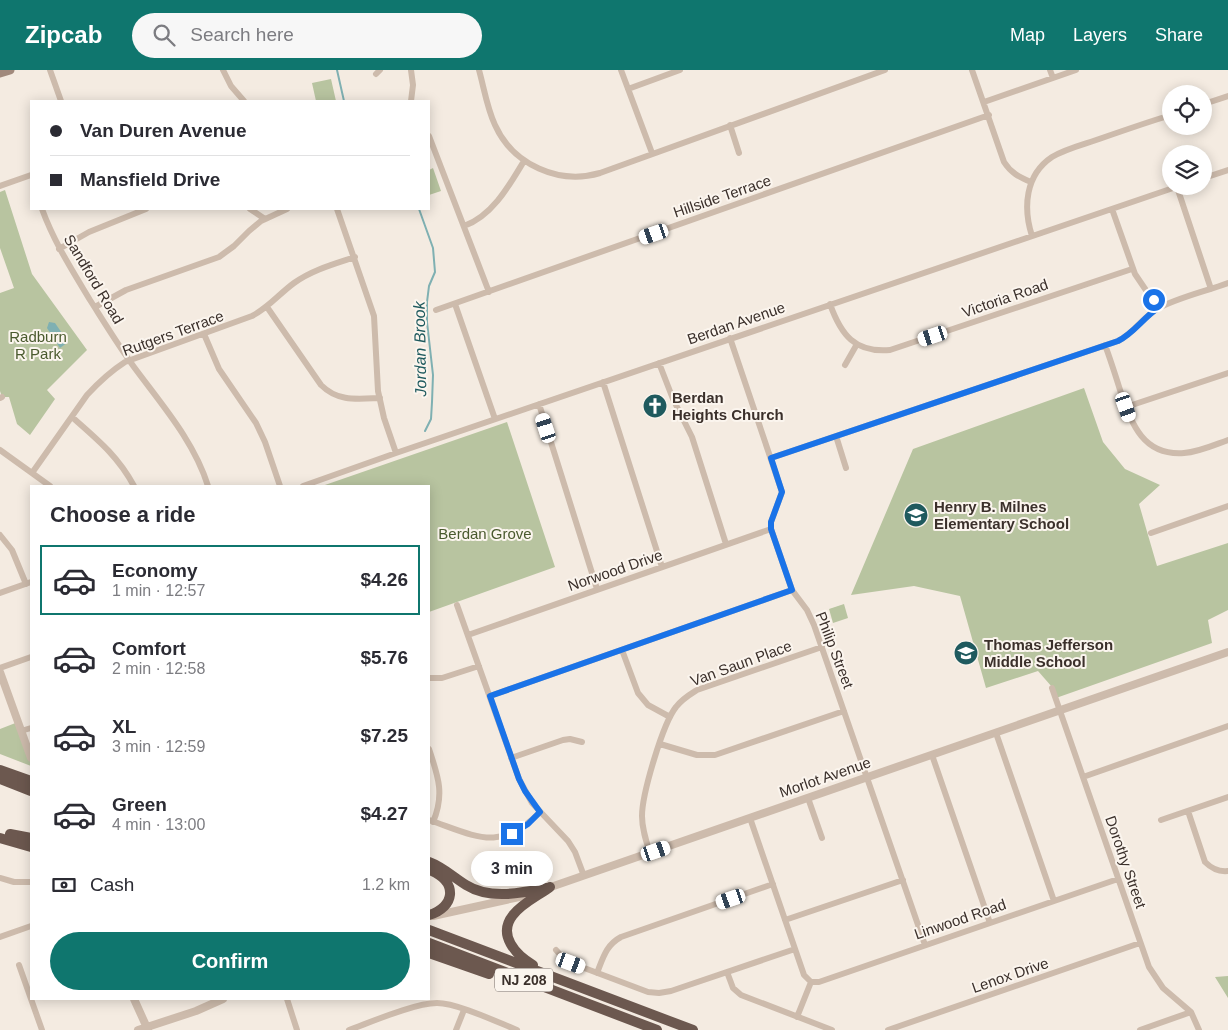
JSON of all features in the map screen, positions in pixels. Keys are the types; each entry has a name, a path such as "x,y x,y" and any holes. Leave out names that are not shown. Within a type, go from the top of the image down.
{"highway":[{"path":"0,770 30,788"},
{"path":"0,779 30,788"},
{"path":"0,785 30,788"},
{"path":"0,831 30,838"},
{"path":"0,838 30,847"},
{"path":"430,862 472,888 485,893 509,894 550,887"},
{"path":"430,870 446,880 451,891 445,906 430,916"},
{"path":"550,887 513,915 508,925 507,936 512,947 520,956 573,984"},
{"name":"NJ 208","path":"430,929 693,1030"},
{"name":"NJ 208","path":"430,944 657,1030"},
{"path":"430,953 558,998 620,1016"}],"main road":[{"path":"0,74 10,70"}],"street":[{"path":"50,70 61,100"},
{"path":"223,70 231,86 243,100"},
{"path":"411,70 413,85 411,100"},
{"path":"480,70 495,126 507,145 524,161 544,171 566,177 600,173 885,70"},
{"path":"621,70 652,153"},
{"path":"628,89 680,70"},
{"path":"972,70 1008,167 1016,176 1031,182"},
{"path":"1050,70 1053,78"},
{"path":"984,102 1076,70"},
{"path":"1212,101 1228,96"},
{"name":"Hillside Terrace","path":"436,310 989,115"},
{"path":"1032,236 1027,221 1027,201 1031,182 1044,164 1064,151 1162,118"},
{"path":"730,125 739,153"},
{"path":"430,139 489,292"},
{"path":"464,226 475,222 486,213 508,186 524,161"},
{"path":"1212,175 1228,170"},
{"path":"0,186 30,176"},
{"name":"Berdan Avenue","path":"306,485 730,338 1162,192"},
{"path":"1181,195 1211,289"},
{"path":"1112,209 1132,269 1158,308"},
{"name":"Sandford Road","path":"42,210 59,249 130,361 186,438 203,469 208,485"},
{"path":"59,249 89,232 144,210"},
{"path":"252,210 265,219"},
{"path":"95,307 126,290 219,257 234,246 249,230 265,219 285,210"},
{"path":"337,210 374,316 377,379 380,398 384,418 396,453"},
{"name":"Rutgers Terrace","path":"32,472 97,384 117,368 130,361 252,316 267,308 302,277 316,270 354,257"},
{"name":"Victoria Road","path":"830,304 839,327 850,340 866,348 881,351 898,348 1132,269"},
{"path":"771,458 1105,345 1125,337 1158,308 1228,283"},
{"path":"455,304 496,419"},
{"path":"267,308 327,391 333,395 348,399 380,398"},
{"path":"204,334 219,369 256,423 265,442 280,485"},
{"path":"730,338 782,492 771,522 771,529"},
{"path":"845,365 857,344"},
{"path":"1105,345 1133,426 1137,433 1151,445 1169,452 1186,453 1228,440"},
{"path":"659,363 672,399 692,437 726,544"},
{"path":"1126,407 1228,373"},
{"path":"603,382 662,567"},
{"path":"538,404 597,589"},
{"path":"72,417 102,442 115,457 133,485"},
{"path":"836,436 846,468"},
{"path":"0,450 49,485"},
{"path":"1151,533 1228,506"},
{"name":"Norwood Drive","path":"468,635 771,529"},
{"name":"Philip Street","path":"771,529 792,590 811,617 925,945"},
{"path":"0,535 12,550 29,583 0,593"},
{"path":"490,696 792,590"},
{"path":"457,605 511,758 525,791 540,812 558,828 568,841 575,852 584,876"},
{"name":"Van Saun Place","path":"650,853 642,823 642,803 670,717 681,701 697,690 822,647"},
{"path":"622,650 638,693 648,705 670,717"},
{"name":"Morlot Avenue","path":"430,916 503,902 584,876 1228,652"},
{"path":"0,668 30,657"},
{"path":"430,678 442,678 479,666"},
{"path":"0,672 30,755"},
{"name":"Dorothy Street","path":"1052,688 1149,967 1157,981 1169,994 1192,1012"},
{"path":"660,744 697,756 715,755 844,711"},
{"path":"1083,777 1228,726"},
{"path":"21,732 30,728"},
{"path":"996,732 1054,900"},
{"path":"511,758 563,740 570,739 582,742"},
{"path":"430,752 440,787 439,808 431,821 476,836 496,838 520,830 540,812"},
{"path":"932,755 990,923"},
{"path":"1161,820 1228,797"},
{"path":"808,798 822,838"},
{"path":"1188,811 1206,862 1218,871 1228,871"},
{"path":"750,818 804,975 811,982 797,1017"},
{"path":"0,878 14,882 30,882"},
{"name":"Linwood Road","path":"811,982 819,982 1118,879"},
{"path":"786,920 903,880"},
{"path":"597,973 606,950 621,937 773,884"},
{"path":"0,936 30,926"},
{"name":"Lenox Drive","path":"888,1030 1140,943"},
{"path":"556,950 565,960 648,992 659,993 671,991 795,949"},
{"path":"19,965 30,996"},
{"path":"727,972 733,988 740,995 832,1030"},
{"path":"31,1000 42,1030"},
{"path":"134,1000 147,1028"},
{"path":"138,1030 196,1011 221,1000"},
{"path":"287,1000 297,1030"},
{"path":"349,1030 428,1004 445,1004 517,1030"},
{"path":"456,1030 464,1010"},
{"path":"1140,1030 1192,1012 1199,1030"}],"green space":[{"path":"331,79 336,100 316,100 312,83"},
{"path":"433,168 441,191 430,195 430,170"},
{"name":"Radburn R Park","path":"5,190 32,274 87,350 47,390 55,399 30,435 17,424 9,397 2,397 0,391 0,293 14,288 0,248 0,192"},
{"path":"1084,388 1103,442 1125,469 1160,485 1139,504 1157,566 1228,543 1228,610 1208,620 1212,643 1056,698 1052,687 1038,671 986,688 960,596 914,586 851,595 913,449"},
{"name":"Berdan Grove","path":"507,422 555,567 430,612 430,485 325,485"},
{"path":"844,604 848,618 833,623 829,609"},
{"path":"18,722 30,754 30,766 0,754 0,729"},
{"path":"1228,976 1228,998 1215,977"}],"water":[{"path":"49,322 55,323 68,342 60,348 47,328"}],"waterway":[{"name":"Jordan Brook","path":"337,70 344,100"},
{"name":"Jordan Brook","path":"419,210 433,248 435,272 429,286 427,302 427,322 433,375 431,419 425,431"}],"place":[{"name":"Berdan Heights Church","path":"655,406"},
{"name":"Henry B. Milnes Elementary School","path":"916,515"},
{"name":"Thomas Jefferson Middle School","path":"966,653"}],"route":[{"path":"512,834 528,824 540,812 532,803 519,779 490,696 792,590 770,525 782,494 771,458 1118,341 1133,332 1158,308 1154,300"}]}
